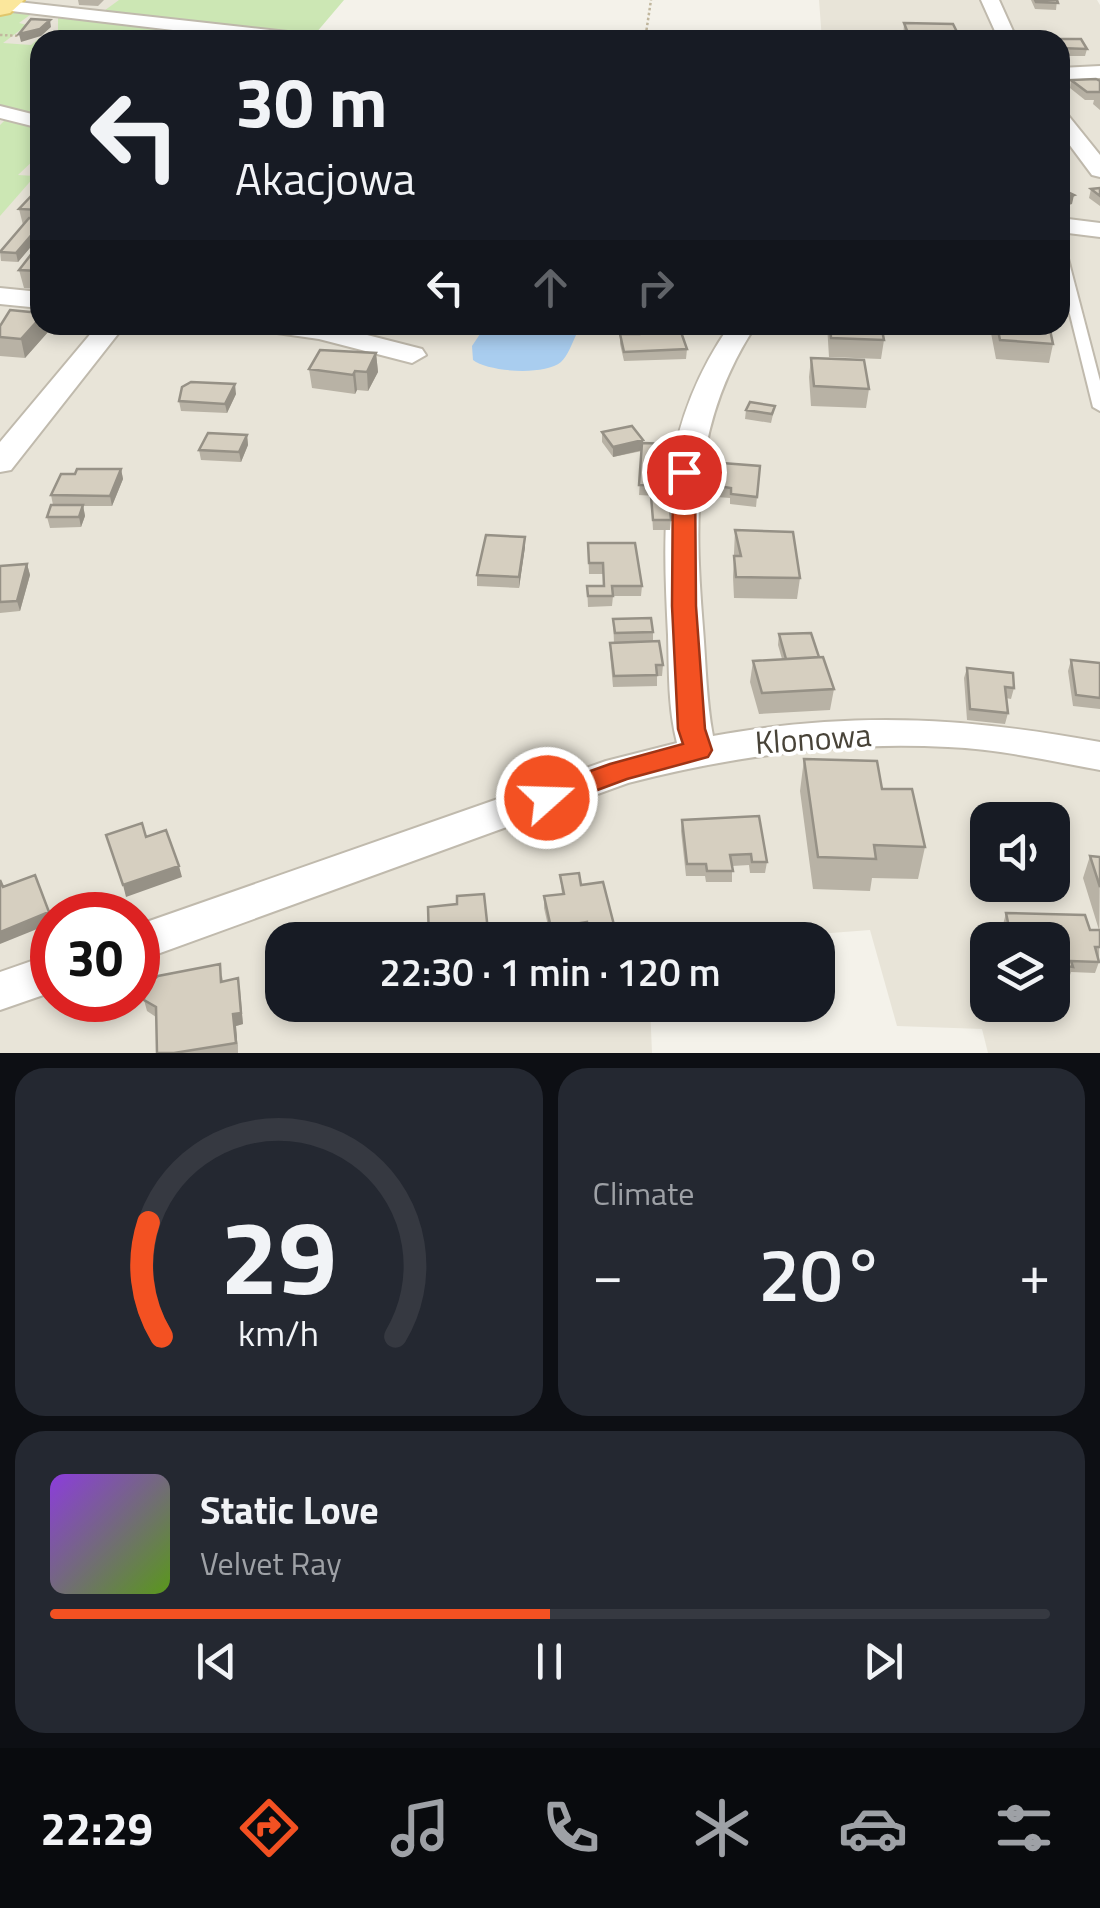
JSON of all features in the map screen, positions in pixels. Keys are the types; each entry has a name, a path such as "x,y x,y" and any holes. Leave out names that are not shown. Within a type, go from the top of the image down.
{"street":[{"path":"990,0 1004,30"},
{"path":"4,4 222,30"},
{"path":"1070,74 1100,72"},
{"path":"0,112 30,120"},
{"path":"1070,131 1100,170"},
{"path":"1070,226 1100,230"},
{"path":"0,296 30,299"},
{"path":"0,463 103,335"},
{"path":"332,335 412,355"},
{"path":"698,750 692,729 684,606 684,472 695,414 716,362 736,335"},
{"name":"Klonowa","path":"160,934 620,771 698,750 825,735 904,732 951,733 1100,756"},
{"path":"0,991 30,980"}],"lane":[{"path":"1070,291 1100,407"}],"path":[{"path":"646,30 651,0"},
{"path":"0,35 27,36"}],"shaded area":[{"path":"0,0 133,0 241,30 30,30 30,335 1070,335 1070,30 821,30 819,0 1097,0 1100,1053 988,1053 982,1029 897,1026 870,930 835,933 835,922 265,922 265,1022 651,1022 652,1053 0,1053"}],"green space":[{"path":"119,0 344,0 318,30 233,30 101,13"},
{"path":"34,12 19,23 27,25 3,43 30,45 30,117 0,110 0,14"},
{"path":"58,16 165,30 58,30"},
{"path":"6,119 30,125 30,164 18,175 30,176 30,182 0,216 0,125"}],"water":[{"path":"479,335 576,335 561,362 530,371 481,364 473,360 472,346"}],"building":[{"path":"31,19 50,20 40,29 19,34"},
{"path":"904,23 953,24 956,30 907,30"},
{"path":"1070,39 1081,39 1087,49 1070,48"},
{"path":"1071,80 1100,81 1100,92 1087,92"},
{"path":"30,197 30,210 19,209"},
{"path":"30,218 30,237 16,253 0,252"},
{"path":"30,256 30,271 19,270"},
{"path":"10,310 30,312 30,329 21,339 0,337 0,326"},
{"path":"620,335 682,335 687,349 624,352"},
{"path":"831,335 883,335 884,340"},
{"path":"999,335 1051,335 1053,344 1000,340"},
{"path":"320,350 376,353 367,372 355,371 353,375 309,369"},
{"path":"811,358 864,360 869,389 814,386"},
{"path":"191,382 235,384 225,404 179,401 182,387"},
{"path":"750,402 775,406 772,414 746,410"},
{"path":"632,426 643,440 613,447 602,432"},
{"path":"208,433 247,435 239,452 199,450"},
{"path":"642,443 673,444 671,486 639,485"},
{"path":"722,463 760,466 757,497 731,494 731,488 718,486"},
{"path":"77,469 121,469 110,496 51,495 61,474 75,474"},
{"path":"651,496 669,497 671,520 653,520"},
{"path":"51,505 83,505 79,517 47,517"},
{"path":"735,530 793,532 800,578 736,577 734,556 741,556"},
{"path":"486,535 525,537 519,577 477,575"},
{"path":"588,543 635,543 642,586 612,586 613,596 588,596 587,586 604,586 603,563 589,563"},
{"path":"27,564 17,601 0,602 0,566"},
{"path":"651,618 653,632 615,633 613,619"},
{"path":"811,633 819,657 786,659 779,634"},
{"path":"659,641 663,665 656,665 657,675 614,676 610,643"},
{"path":"823,657 834,689 762,693 753,661"},
{"path":"1071,660 1100,663 1100,698 1076,695"},
{"path":"967,668 1013,673 1014,688 1005,687 1008,713 970,709"},
{"path":"804,759 877,761 882,789 912,789 925,847 874,845 876,859 818,857"},
{"path":"759,816 767,862 752,862 751,854 730,855 733,871 707,871 706,864 687,864 682,820"},
{"path":"142,823 146,837 166,830 179,866 123,885 106,835"},
{"path":"1090,856 1100,857 1100,887"},
{"path":"579,873 581,885 603,882 613,922 550,922 544,896 564,894 560,875"},
{"path":"35,875 41,892 30,892 30,920 0,932 0,880 3,887"},
{"path":"484,894 487,922 428,922 428,907 457,904 457,896"},
{"path":"1006,913 1085,915 1090,930 1100,930 1100,947 1095,947 1099,962 1071,961 1073,967 1070,967 1070,922 1008,922"},
{"path":"220,964 221,982 238,978 241,1013 233,1014 236,1043 157,1053 160,976"}],"route":[{"path":"547,798 620,771 698,750 692,729 684,606 684,472"}]}
